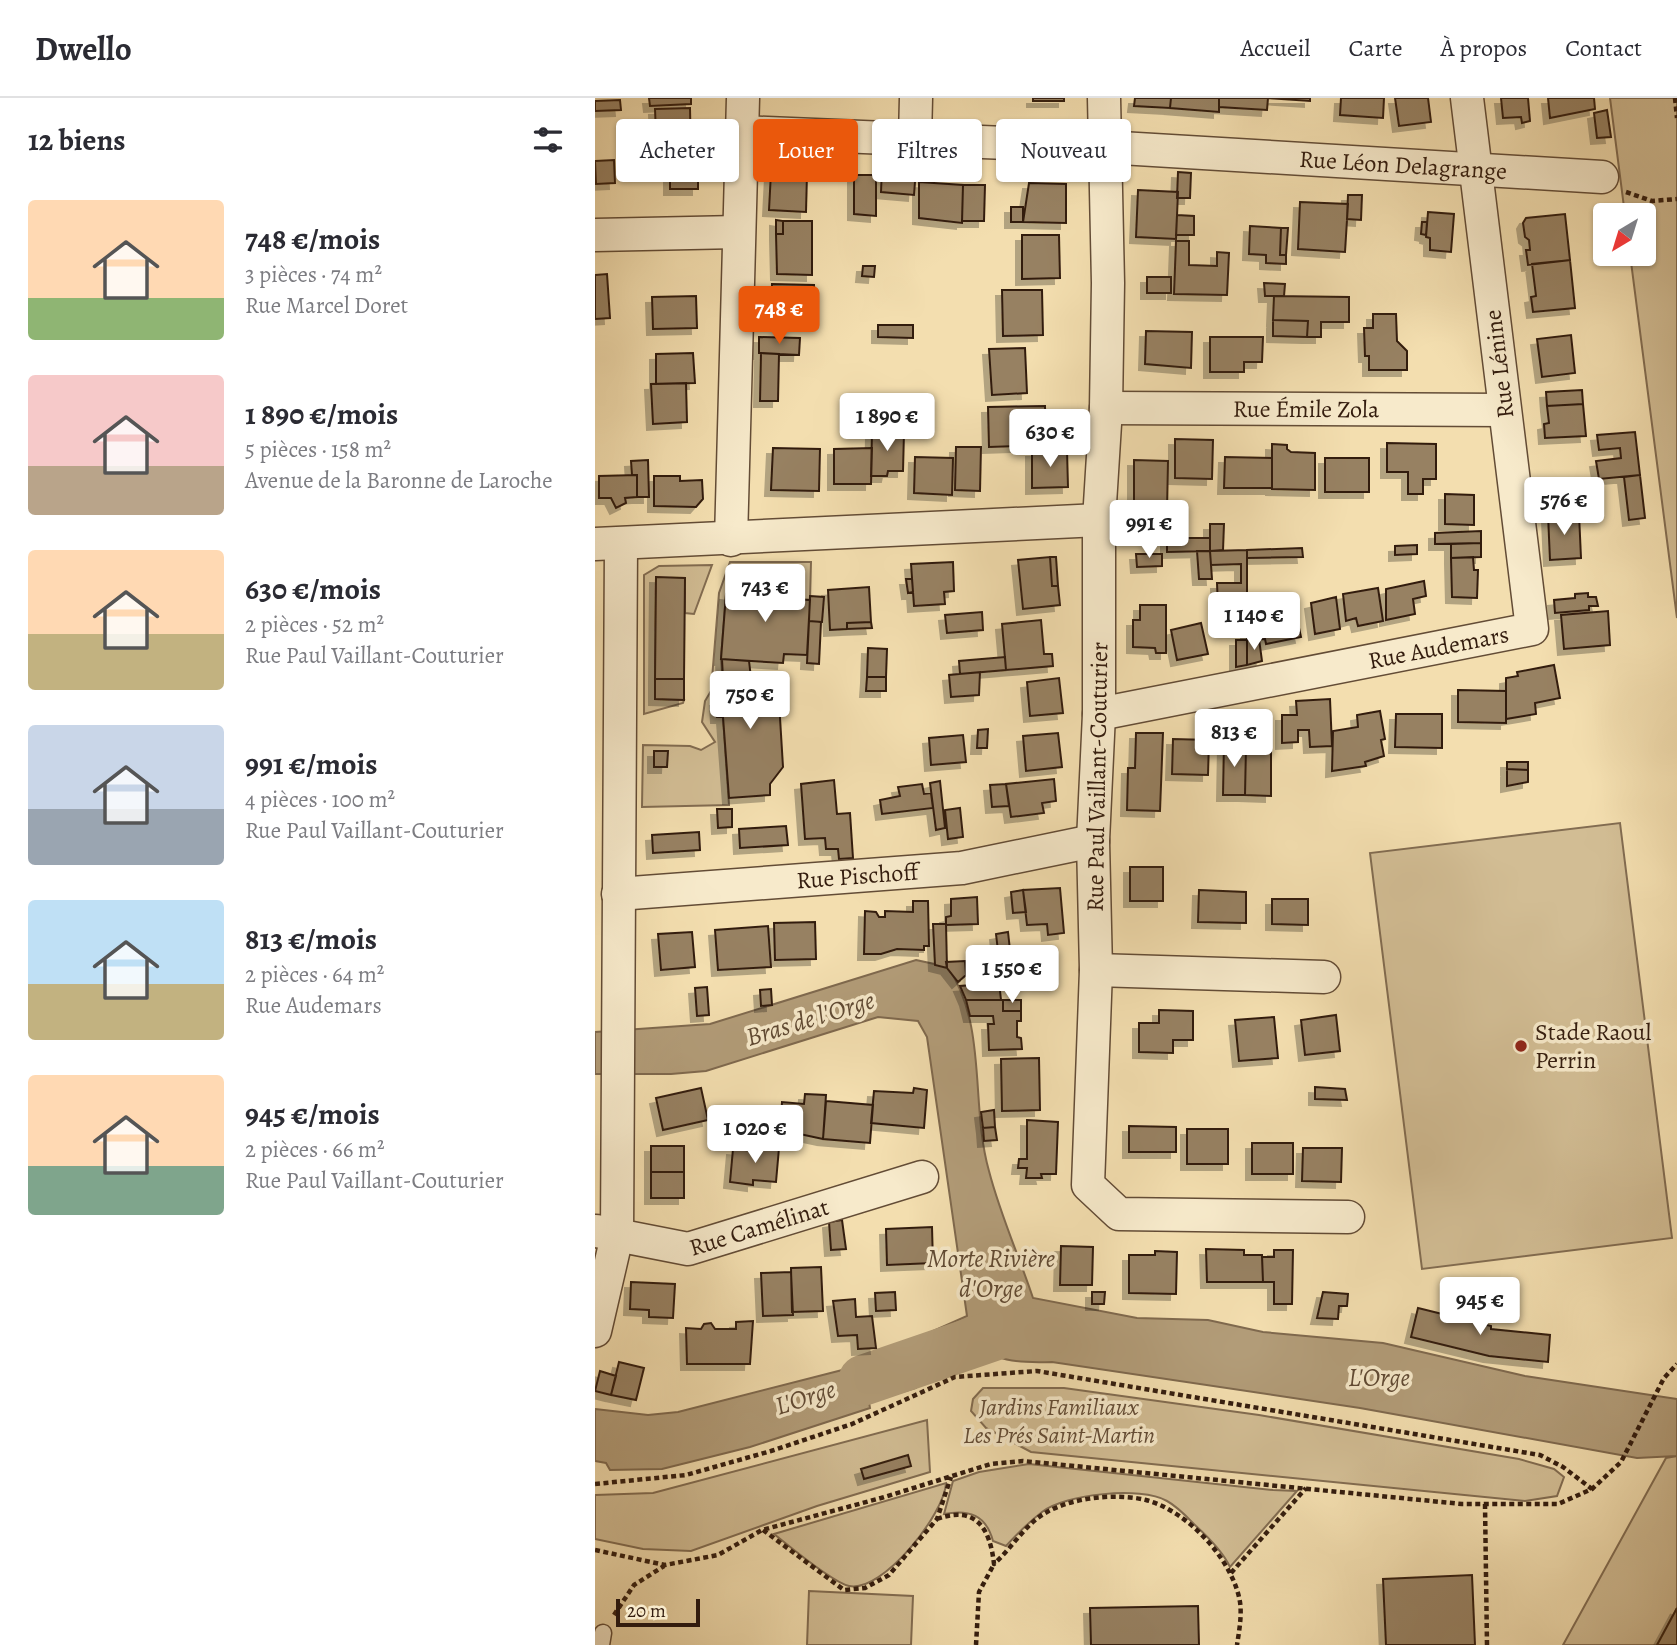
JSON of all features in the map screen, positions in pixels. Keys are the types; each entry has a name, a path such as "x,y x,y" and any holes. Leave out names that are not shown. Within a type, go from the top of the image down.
{"street":[{"path":"731,540 743,98"},
{"path":"915,119 916,98"},
{"name":"Rue Paul Vaillant-Couturier","path":"1104,98 1104,119"},
{"name":"Rue Lénine","path":"1467,98 1532,629"},
{"name":"Rue Léon Delagrange","path":"742,132 872,137"},
{"name":"Rue Léon Delagrange","path":"1131,149 1602,177"},
{"name":"Rue Paul Vaillant-Couturier","path":"1105,182 1108,283 1106,408 1099,520 1099,714 1093,841 1096,971 1088,1185 1119,1214 1348,1217"},
{"path":"595,235 738,232"},
{"name":"Rue Émile Zola","path":"1106,408 1504,410"},
{"path":"595,1331 606,1233 618,1027 618,894 607,839 608,544 1099,520"},
{"name":"Rue Audemars","path":"1099,714 1532,629"},
{"name":"Rue Pischoff","path":"618,894 948,869 1093,841"},
{"path":"1096,971 1324,977"},
{"name":"Rue Camélinat","path":"606,1233 688,1249 922,1177"}],"path":[{"path":"1675,98 1677,118"},
{"path":"1602,177 1625,192 1653,201 1677,199"},
{"path":"602,1639 634,1585 665,1565 718,1555 762,1530 991,1464 1023,1461 1485,1504 1558,1504 1592,1489 1621,1462 1664,1378 1677,1364"},
{"path":"595,1484 685,1475 771,1451 852,1424 955,1377 1037,1371 1540,1455 1563,1467 1592,1489"},
{"path":"762,1530 844,1590 865,1588 878,1584 937,1519 951,1476"},
{"path":"1231,1573 1307,1487"},
{"path":"976,1645 979,1592 994,1564 1046,1512 1077,1501 1113,1497 1145,1500 1165,1507 1186,1522 1231,1573 1240,1604 1237,1645"},
{"path":"1485,1504 1487,1645"},
{"path":"937,1519 955,1514 978,1522 988,1536 994,1564"},
{"path":"595,1550 665,1565"}],"green space":[{"path":"1610,98 1677,98 1677,618 1632,266 1656,266 1656,203 1623,203"},
{"path":"730,562 811,562 810,600 790,599 790,578 768,577 767,587 740,586 739,596 726,595 721,658 724,700 716,701 717,717 723,717 729,805 642,807 643,745 690,746 701,750 715,742 702,722 705,701 711,691 719,593"},
{"path":"712,565 694,614 685,613 685,578 656,578 655,699 684,700 683,703 644,714 644,575 659,566"},
{"name":"Stade Raoul Perrin","path":"1620,823 1672,1238 1422,1269 1370,853"},
{"name":"Jardins Familiaux Les Prés Saint-Martin","path":"983,1388 1064,1388 1259,1415 1519,1459 1554,1469 1564,1477 1557,1496 1525,1501 1031,1452 986,1428 971,1411 973,1399"},
{"name":"Jardins Familiaux Les Prés Saint-Martin","path":"927,1420 930,1472 817,1506 691,1551 643,1549 595,1539 595,1495 653,1493"},
{"path":"1677,1456 1677,1608 1657,1645 1563,1645 1666,1458"},
{"path":"1029,1464 1297,1491 1230,1567 1215,1545 1182,1512 1155,1496 1103,1494 1053,1506 1023,1528 1006,1546 993,1541 986,1525 975,1516 961,1512 944,1514 953,1481 979,1472"},
{"path":"946,1483 943,1496 924,1531 894,1564 863,1585 849,1586 833,1578 774,1534"},
{"path":"809,1591 913,1596 911,1645 807,1645"}],"water":[{"name":"L'Orge","path":"916,960 948,967 969,1015 974,1041 983,1146 993,1187 1033,1298 1137,1318 1208,1320 1263,1332 1383,1343 1525,1376 1677,1399 1677,1456 1637,1458 1360,1408 1052,1362 1018,1361 987,1351 972,1333 933,1351 916,1388 869,1402 870,1408 750,1447 662,1469 610,1470 606,1463 595,1461 595,1409 648,1415 678,1412 850,1368 967,1316 927,1037 918,1021 878,1017 706,1071 595,1074 595,1032 710,1024"}],"building":[{"path":"649,98 691,98 691,104 650,106"},
{"path":"1033,98 1064,98 1064,101 1033,101"},
{"path":"1135,98 1171,98 1170,108 1134,106"},
{"path":"1171,98 1219,98 1219,112 1170,108"},
{"path":"1219,98 1268,98 1267,110 1219,107"},
{"path":"1268,98 1310,98 1310,101"},
{"path":"1341,98 1384,98 1383,118 1340,115"},
{"path":"1395,98 1428,98 1431,122 1399,126"},
{"path":"1501,98 1528,98 1530,121 1522,123 1521,117 1503,118"},
{"path":"1548,98 1594,98 1595,109 1550,118"},
{"path":"620,100 621,110 595,111 595,101"},
{"path":"690,108 690,119 655,119 655,109"},
{"path":"1607,110 1611,137 1597,138 1594,113"},
{"path":"614,160 615,183 596,184 595,161"},
{"path":"1178,172 1191,173 1190,198 1177,198"},
{"path":"858,175 872,175 872,182 876,182 876,216 854,214 854,182 858,182"},
{"path":"670,182 698,182 698,189 670,189"},
{"path":"770,182 807,182 806,212 769,210"},
{"path":"881,182 915,182 914,195 881,192"},
{"path":"919,182 963,185 962,223 919,218"},
{"path":"1029,183 1066,184 1066,223 1023,222"},
{"path":"963,185 985,185 984,221 962,221"},
{"path":"1138,190 1178,192 1176,239 1136,237"},
{"path":"1348,195 1362,195 1361,220 1347,219"},
{"path":"1300,202 1348,204 1345,252 1298,249"},
{"path":"1011,207 1023,207 1023,222 1011,222"},
{"path":"1428,212 1454,214 1451,252 1430,250 1430,238 1426,237"},
{"path":"1565,214 1570,260 1528,265 1526,250 1530,250 1529,240 1525,237 1523,223 1526,218"},
{"path":"1177,215 1194,216 1194,235 1176,235"},
{"path":"776,220 783,221 783,234 776,234"},
{"path":"783,221 812,221 812,275 777,274 776,234 783,234"},
{"path":"1422,222 1427,222 1426,235 1421,234"},
{"path":"1250,226 1281,228 1280,255 1286,255 1286,264 1266,263 1266,255 1249,254"},
{"path":"1281,228 1288,228 1286,255 1280,255"},
{"path":"1022,235 1059,235 1060,278 1022,279"},
{"path":"1176,241 1189,241 1189,265 1217,266 1217,252 1229,253 1227,295 1174,294"},
{"path":"1570,260 1575,308 1533,312 1531,297 1536,296 1532,264"},
{"path":"863,266 875,266 874,277 862,276"},
{"path":"607,274 610,318 595,319 595,275"},
{"path":"1147,277 1171,277 1171,293 1147,293"},
{"path":"1264,283 1285,284 1284,296 1265,296"},
{"path":"772,284 814,285 814,325 771,324"},
{"path":"1002,290 1042,290 1043,335 1003,336"},
{"path":"696,296 697,328 653,329 652,297"},
{"path":"1274,296 1349,297 1349,322 1321,322 1321,337 1307,337 1308,321 1273,320"},
{"path":"1373,314 1396,314 1397,341 1407,351 1407,370 1369,370 1369,356 1365,356 1364,328 1373,328"},
{"path":"1273,320 1308,321 1307,337 1273,336"},
{"path":"878,325 913,325 913,338 878,337"},
{"path":"1146,331 1192,332 1191,368 1145,364"},
{"path":"1571,335 1575,373 1542,377 1537,339"},
{"path":"759,337 800,338 799,355 759,353"},
{"path":"1210,337 1263,337 1262,362 1244,362 1244,372 1210,372"},
{"path":"1025,348 1027,393 992,395 989,349"},
{"path":"693,353 695,383 656,384 656,354"},
{"path":"761,353 779,354 778,401 760,401"},
{"path":"686,383 687,422 653,424 651,384"},
{"path":"1582,390 1583,404 1547,406 1546,392"},
{"path":"1583,404 1586,436 1545,438 1544,424 1549,423 1547,406"},
{"path":"1045,406 1046,445 989,447 988,407"},
{"path":"872,432 904,432 903,471 888,471 887,476 871,476"},
{"path":"1635,432 1640,475 1599,479 1596,461 1621,458 1620,448 1599,450 1597,435"},
{"path":"1175,439 1213,440 1212,479 1175,478"},
{"path":"1387,443 1436,444 1436,479 1423,479 1423,494 1408,494 1408,472 1387,472"},
{"path":"1272,444 1287,445 1291,452 1315,453 1315,490 1272,489"},
{"path":"956,447 981,447 980,491 955,490"},
{"path":"773,448 820,449 819,491 771,490"},
{"path":"872,448 871,484 834,484 834,449"},
{"path":"1067,450 1068,487 1032,488 1032,451"},
{"path":"915,457 953,458 952,495 914,493"},
{"path":"1225,457 1272,458 1272,488 1224,488"},
{"path":"1325,458 1369,458 1369,492 1325,492"},
{"path":"648,460 649,497 637,497 637,475 632,475 631,461"},
{"path":"1134,460 1168,461 1167,511 1134,510"},
{"path":"637,475 637,497 625,498 626,503 616,508 611,498 599,498 599,476"},
{"path":"1640,475 1645,518 1629,520 1624,477"},
{"path":"654,476 680,476 680,481 702,480 703,499 696,507 654,506"},
{"path":"1445,494 1474,495 1474,525 1445,524"},
{"path":"1579,514 1581,558 1550,560 1548,515"},
{"path":"1210,524 1224,524 1223,550 1210,551"},
{"path":"1481,531 1481,543 1435,544 1435,533"},
{"path":"1167,538 1210,538 1210,551 1167,552"},
{"path":"1481,543 1481,557 1451,558 1451,544"},
{"path":"1417,545 1417,554 1395,555 1395,546"},
{"path":"1302,548 1303,557 1247,558 1247,550"},
{"path":"1247,550 1247,609 1218,608 1217,583 1241,583 1241,564 1211,565 1210,551"},
{"path":"1197,551 1210,551 1212,579 1199,579"},
{"path":"1136,554 1162,554 1162,566 1137,567"},
{"path":"1050,557 1052,586 1058,586 1060,605 1023,609 1018,560"},
{"path":"1050,557 1056,557 1058,586 1052,586"},
{"path":"1473,557 1474,570 1478,570 1477,598 1452,597 1451,558"},
{"path":"953,562 954,591 944,592 945,604 914,606 911,564"},
{"path":"656,577 685,578 684,679 655,679"},
{"path":"768,577 791,578 790,599 810,600 807,655 784,654 783,663 721,659 726,594 739,596 740,586 767,587"},
{"path":"906,579 912,579 913,592 908,593"},
{"path":"1424,581 1426,596 1413,599 1415,614 1386,620 1386,589"},
{"path":"869,587 871,622 847,623 847,629 830,630 828,590"},
{"path":"1378,588 1383,621 1358,626 1356,618 1346,621 1343,594"},
{"path":"1588,593 1588,597 1596,597 1598,606 1589,606 1589,610 1555,613 1554,600 1575,598 1575,594"},
{"path":"810,596 824,597 822,622 809,621"},
{"path":"1336,597 1340,629 1315,634 1311,603"},
{"path":"1288,603 1291,620 1297,619 1301,637 1266,644 1259,609"},
{"path":"1247,604 1258,604 1265,639 1247,640"},
{"path":"1140,605 1166,605 1166,653 1156,653 1155,648 1133,647 1133,620 1140,620"},
{"path":"1608,611 1610,645 1564,649 1561,615"},
{"path":"982,612 983,630 947,633 945,615"},
{"path":"1041,620 1044,654 1052,654 1053,666 1006,670 1002,624"},
{"path":"809,621 821,622 819,664 807,663"},
{"path":"871,622 872,628 847,629 847,623"},
{"path":"1201,623 1208,654 1177,660 1171,630"},
{"path":"1259,639 1262,661 1247,665 1247,640"},
{"path":"1236,640 1247,640 1247,665 1236,667"},
{"path":"868,648 887,649 886,677 867,677"},
{"path":"1005,657 1006,670 960,674 959,661"},
{"path":"722,659 749,661 752,686 778,685 783,767 770,784 770,795 729,798 723,717 717,717 716,700 724,700"},
{"path":"1554,665 1560,698 1535,703 1536,714 1506,719 1506,678 1518,676 1517,672"},
{"path":"980,672 979,695 951,697 949,675"},
{"path":"867,677 886,677 886,691 866,691"},
{"path":"1059,678 1063,713 1030,716 1027,682"},
{"path":"655,679 684,679 684,700 655,699"},
{"path":"1458,690 1506,691 1506,723 1458,722"},
{"path":"1330,699 1332,746 1310,747 1309,730 1298,730 1298,742 1282,743 1282,715 1297,715 1296,701"},
{"path":"1380,711 1385,739 1381,740 1384,756 1365,762 1366,766 1332,771 1333,731 1358,727 1357,715"},
{"path":"1396,714 1442,714 1442,748 1395,747"},
{"path":"988,729 987,748 977,748 978,730"},
{"path":"1058,733 1062,767 1026,771 1023,736"},
{"path":"1136,733 1163,733 1160,811 1127,810 1128,768 1135,768"},
{"path":"963,735 966,762 931,765 929,738"},
{"path":"1173,739 1209,740 1208,775 1172,774"},
{"path":"1224,741 1239,741 1239,746 1246,746 1245,795 1223,795"},
{"path":"1253,741 1271,741 1271,796 1245,795 1246,746 1252,746"},
{"path":"654,751 668,751 667,767 654,767"},
{"path":"1507,762 1528,762 1528,770 1507,769"},
{"path":"1507,769 1528,770 1528,782 1507,786"},
{"path":"1054,779 1056,801 1042,803 1044,813 1011,817 1006,784"},
{"path":"834,780 837,814 850,813 853,858 839,859 838,849 826,849 825,838 805,839 801,784"},
{"path":"940,781 945,828 936,830 930,783"},
{"path":"922,784 924,794 931,793 933,808 882,814 880,800 900,796 898,787"},
{"path":"1006,784 1009,806 992,807 990,785"},
{"path":"960,808 963,837 948,839 945,810"},
{"path":"717,809 732,809 732,827 718,828"},
{"path":"786,826 788,845 740,848 739,829"},
{"path":"699,832 700,850 653,853 652,835"},
{"path":"1130,867 1163,867 1163,901 1130,901"},
{"path":"1060,888 1064,933 1048,935 1047,924 1027,925 1023,890"},
{"path":"1023,890 1026,912 1013,913 1011,892"},
{"path":"1199,890 1246,892 1246,923 1198,922"},
{"path":"977,897 978,924 946,925 946,917 951,916 951,899"},
{"path":"1272,899 1308,899 1308,925 1272,924"},
{"path":"913,901 928,901 929,946 924,946 924,950 897,949 881,954 864,954 865,911 876,912 879,917 885,917 885,911 913,912"},
{"path":"815,922 816,959 775,960 774,923"},
{"path":"933,924 946,924 947,968 935,965"},
{"path":"768,926 771,967 718,970 715,930"},
{"path":"692,932 695,967 661,970 658,934"},
{"path":"1008,932 1010,950 998,951 996,934"},
{"path":"965,961 966,975 958,982 947,968 946,962"},
{"path":"997,964 1001,1000 966,1000 960,986 986,984 987,966"},
{"path":"707,987 709,1015 697,1016 695,988"},
{"path":"771,989 772,1005 761,1006 760,990"},
{"path":"966,1000 1003,1000 1003,1011 1021,1011 1021,1021 1017,1021 1017,1037 1021,1038 1022,1049 989,1050 988,1024 994,1024 993,1016 970,1016"},
{"path":"1003,1000 1021,1000 1021,1011 1003,1011"},
{"path":"1159,1010 1193,1011 1193,1040 1173,1040 1173,1053 1139,1052 1139,1023 1159,1023"},
{"path":"1336,1015 1340,1051 1305,1055 1301,1020"},
{"path":"1274,1017 1278,1058 1239,1061 1235,1020"},
{"path":"1039,1058 1040,1110 1002,1111 1001,1059"},
{"path":"1315,1087 1345,1089 1347,1100 1315,1099"},
{"path":"701,1088 708,1120 663,1130 656,1098"},
{"path":"914,1088 927,1090 924,1128 871,1123 874,1091 913,1093"},
{"path":"805,1094 826,1095 823,1139 795,1133 795,1137 780,1136 782,1102 804,1104"},
{"path":"826,1101 873,1105 870,1143 823,1139"},
{"path":"994,1110 995,1127 983,1128 981,1112"},
{"path":"1027,1120 1058,1122 1056,1174 1041,1174 1042,1178 1026,1178 1027,1168 1018,1168 1019,1159 1027,1159"},
{"path":"1129,1126 1176,1127 1176,1152 1129,1152"},
{"path":"995,1127 997,1140 984,1141 983,1128"},
{"path":"1187,1129 1228,1129 1228,1164 1187,1164"},
{"path":"1252,1143 1293,1143 1293,1174 1252,1174"},
{"path":"651,1146 684,1146 684,1172 651,1172"},
{"path":"755,1146 779,1148 776,1182 753,1180 753,1185 730,1182 733,1149 755,1151"},
{"path":"1303,1148 1342,1148 1341,1182 1302,1181"},
{"path":"651,1172 684,1172 684,1198 651,1198"},
{"path":"842,1220 846,1249 831,1250 829,1222"},
{"path":"932,1227 933,1263 887,1265 886,1229"},
{"path":"1061,1246 1093,1247 1092,1285 1060,1285"},
{"path":"1206,1249 1244,1250 1244,1255 1262,1255 1263,1282 1207,1282"},
{"path":"1274,1250 1293,1250 1292,1304 1274,1304 1274,1282 1263,1282 1262,1257 1274,1257"},
{"path":"1155,1251 1177,1252 1176,1294 1129,1293 1129,1255 1155,1255"},
{"path":"821,1267 823,1311 792,1312 791,1268"},
{"path":"791,1272 793,1315 763,1316 761,1273"},
{"path":"631,1282 675,1284 673,1318 649,1317 649,1310 630,1309"},
{"path":"895,1292 896,1310 876,1311 875,1293"},
{"path":"1092,1292 1105,1292 1104,1304 1092,1304"},
{"path":"1323,1292 1348,1294 1347,1306 1339,1306 1338,1319 1317,1318"},
{"path":"855,1299 856,1317 872,1316 876,1348 858,1349 857,1335 838,1336 833,1301"},
{"path":"1418,1308 1491,1326 1491,1329 1550,1335 1548,1362 1489,1356 1411,1337"},
{"path":"753,1321 750,1364 687,1364 686,1328 701,1329 704,1324 711,1323 715,1329 736,1329 736,1322"},
{"path":"619,1362 644,1368 636,1400 611,1395"},
{"path":"600,1371 616,1376 611,1395 595,1391"},
{"path":"908,1455 911,1466 864,1479 861,1469"},
{"path":"1472,1575 1475,1645 1386,1645 1383,1579"},
{"path":"1198,1606 1199,1645 1091,1645 1090,1608"},
{"path":"1677,1608 1677,1645 1657,1645"}],"waterway":[{"name":"L'Orge","path":"864,1380 1007,1331 1043,1335"}],"place":[{"name":"Stade Raoul Perrin","path":"1521,1046"}],"water label":[{"name":"Bras de l'Orge","path":"810,1018"},
{"name":"Morte Rivière d'Orge","path":"991,1273"}]}
